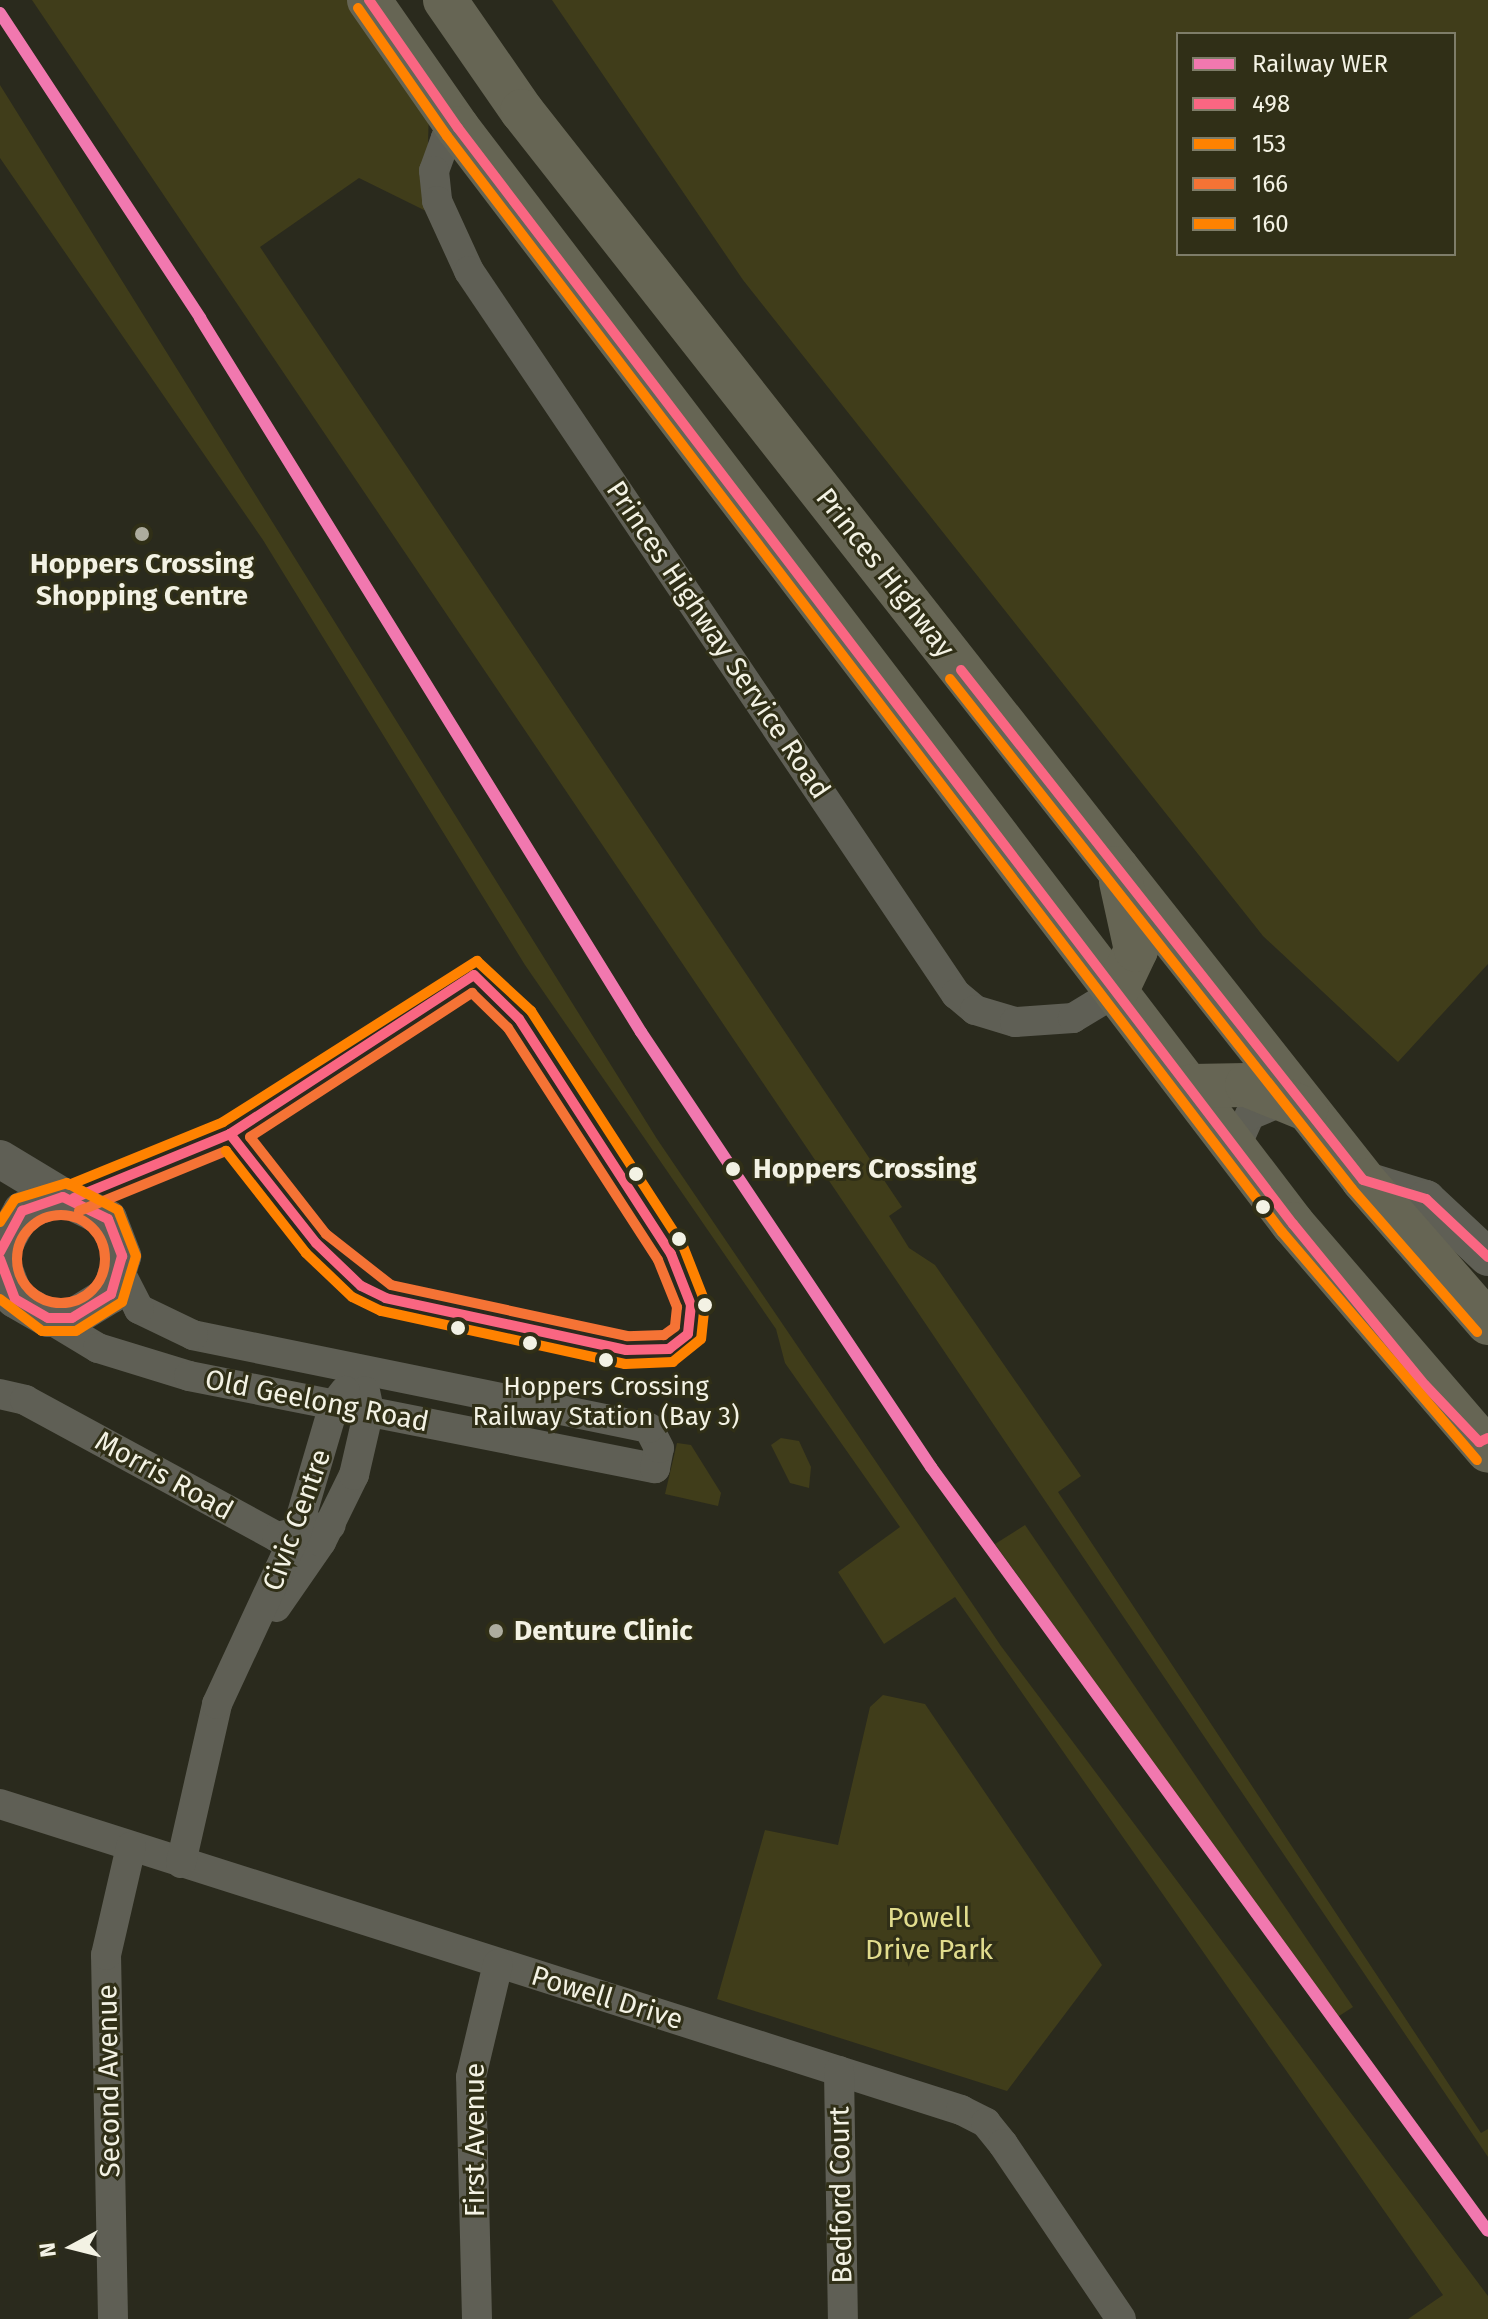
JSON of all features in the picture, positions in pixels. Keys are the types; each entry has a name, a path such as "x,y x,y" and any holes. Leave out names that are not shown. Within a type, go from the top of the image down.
{"highway":[{"path":"369,0 458,128 1116,992 1359,1305 1486,1440"},
{"name":"Princes Highway","path":"445,0 522,111 1117,868 1296,1105 1488,1323"},
{"path":"458,128 489,113 522,111"},
{"path":"1116,992 1136,950 1117,868"},
{"path":"1192,1086 1247,1085 1296,1105"}],"street":[{"name":"Princes Highway Service Road","path":"458,128 446,138 434,171 437,201 469,271 956,994 975,1010 1015,1022 1082,1015 1116,992"},
{"path":"1236,1146 1250,1115 1296,1105"},
{"path":"0,1159 63,1197 108,1219 118,1236 120,1272 94,1310 27,1316 15,1299 0,1259"},
{"path":"1363,1180 1426,1199 1488,1257"},
{"path":"0,1249 22,1211 63,1197"},
{"name":"Old Geelong Road","path":"27,1316 142,1364 655,1468 659,1448 649,1428 361,1371 152,1320 120,1272"},
{"path":"334,1405 361,1371"},
{"path":"361,1371 369,1410"},
{"name":"Morris Road","path":"0,1394 25,1400 258,1528 296,1534 331,1525"},
{"name":"Civic Centre","path":"156,1855 192,1792 217,1704 254,1634 296,1534 312,1489 334,1405"},
{"name":"Civic Centre","path":"254,1634 331,1525 354,1475 369,1410"},
{"path":"331,1525 312,1489 354,1475"},
{"name":"Powell Drive","path":"0,1804 839,2071 986,2123 1121,2319"},
{"name":"Second Avenue","path":"113,2319 106,1955 156,1855"},
{"name":"First Avenue","path":"477,2319 471,2077 498,1964"},
{"name":"Bedford Court","path":"839,2071 843,2319"}],"green space":[{"path":"32,0 350,0 429,110 426,211 359,178 260,247 902,1207 889,1216 909,1248 935,1265 1081,1476 1058,1492 1481,2133 1488,2129 1488,2157"},
{"path":"552,0 1488,0 1488,964 1398,1062 1263,936 743,280"},
{"path":"0,85 657,1139 1001,1646 1488,2296 1488,2319 1408,2319 1443,2295 955,1597 884,1644 838,1572 900,1527 785,1363 776,1329 525,965 263,540 0,158"},
{"path":"781,1438 799,1441 811,1467 809,1488 790,1483 771,1445"},
{"path":"677,1443 691,1445 721,1493 718,1506 665,1494"},
{"path":"1025,1525 1353,2007 1336,2018 995,1544"},
{"name":"Powell Drive Park","path":"883,1695 925,1704 1102,1965 1007,2091 717,1999 765,1830 838,1845 870,1707"}],"rail line":[{"name":"WER","path":"0,13 200,318 641,1032 931,1467 1488,2231"}],"transit line":[{"name":"498","path":"369,0 458,128 1293,1224 1425,1385 1479,1442 1488,1438"},
{"name":"153","path":"358,8 447,136 1282,1232 1477,1460"},
{"name":"498","path":"961,670 1363,1180 1426,1199 1488,1257"},
{"name":"153","path":"950,679 1352,1189 1477,1332"},
{"name":"160","path":"69,1185 223,1122 477,961 531,1011 683,1246 705,1302 701,1339 673,1362 625,1364 381,1311 352,1297 306,1253 226,1151"},
{"name":"498","path":"474,975 519,1019 671,1254 691,1305 688,1334 669,1349 626,1350 386,1298 361,1286 316,1243 230,1134 474,975"},
{"name":"166","path":"472,993 508,1028 658,1260 677,1307 675,1327 664,1335 627,1336 391,1285 326,1234 250,1137 472,993"},
{"name":"498","path":"74,1198 230,1134"},
{"name":"166","path":"79,1211 226,1151"},
{"name":"160","path":"0,1222 15,1199 67,1183 118,1210 136,1256 122,1302 76,1331 42,1331 0,1299"},
{"name":"498","path":"0,1252 22,1211 63,1197 108,1219 122,1256 111,1294 72,1318 48,1318 15,1299 0,1259"},
{"name":"166","path":"52,1215 70,1215 86,1222 98,1234 105,1250 105,1259 105,1268 98,1284 86,1296 70,1303 52,1303 36,1296 24,1284 17,1268 17,1250 24,1234 36,1222 52,1215"}],"place":[{"name":"Hoppers Crossing Shopping Centre","path":"142,534"},
{"name":"Hoppers Crossing","path":"733,1169"},
{"name":"Hoppers Crossing Railway Station (Bay 3)","path":"606,1360"},
{"name":"Denture Clinic","path":"496,1631"}]}
